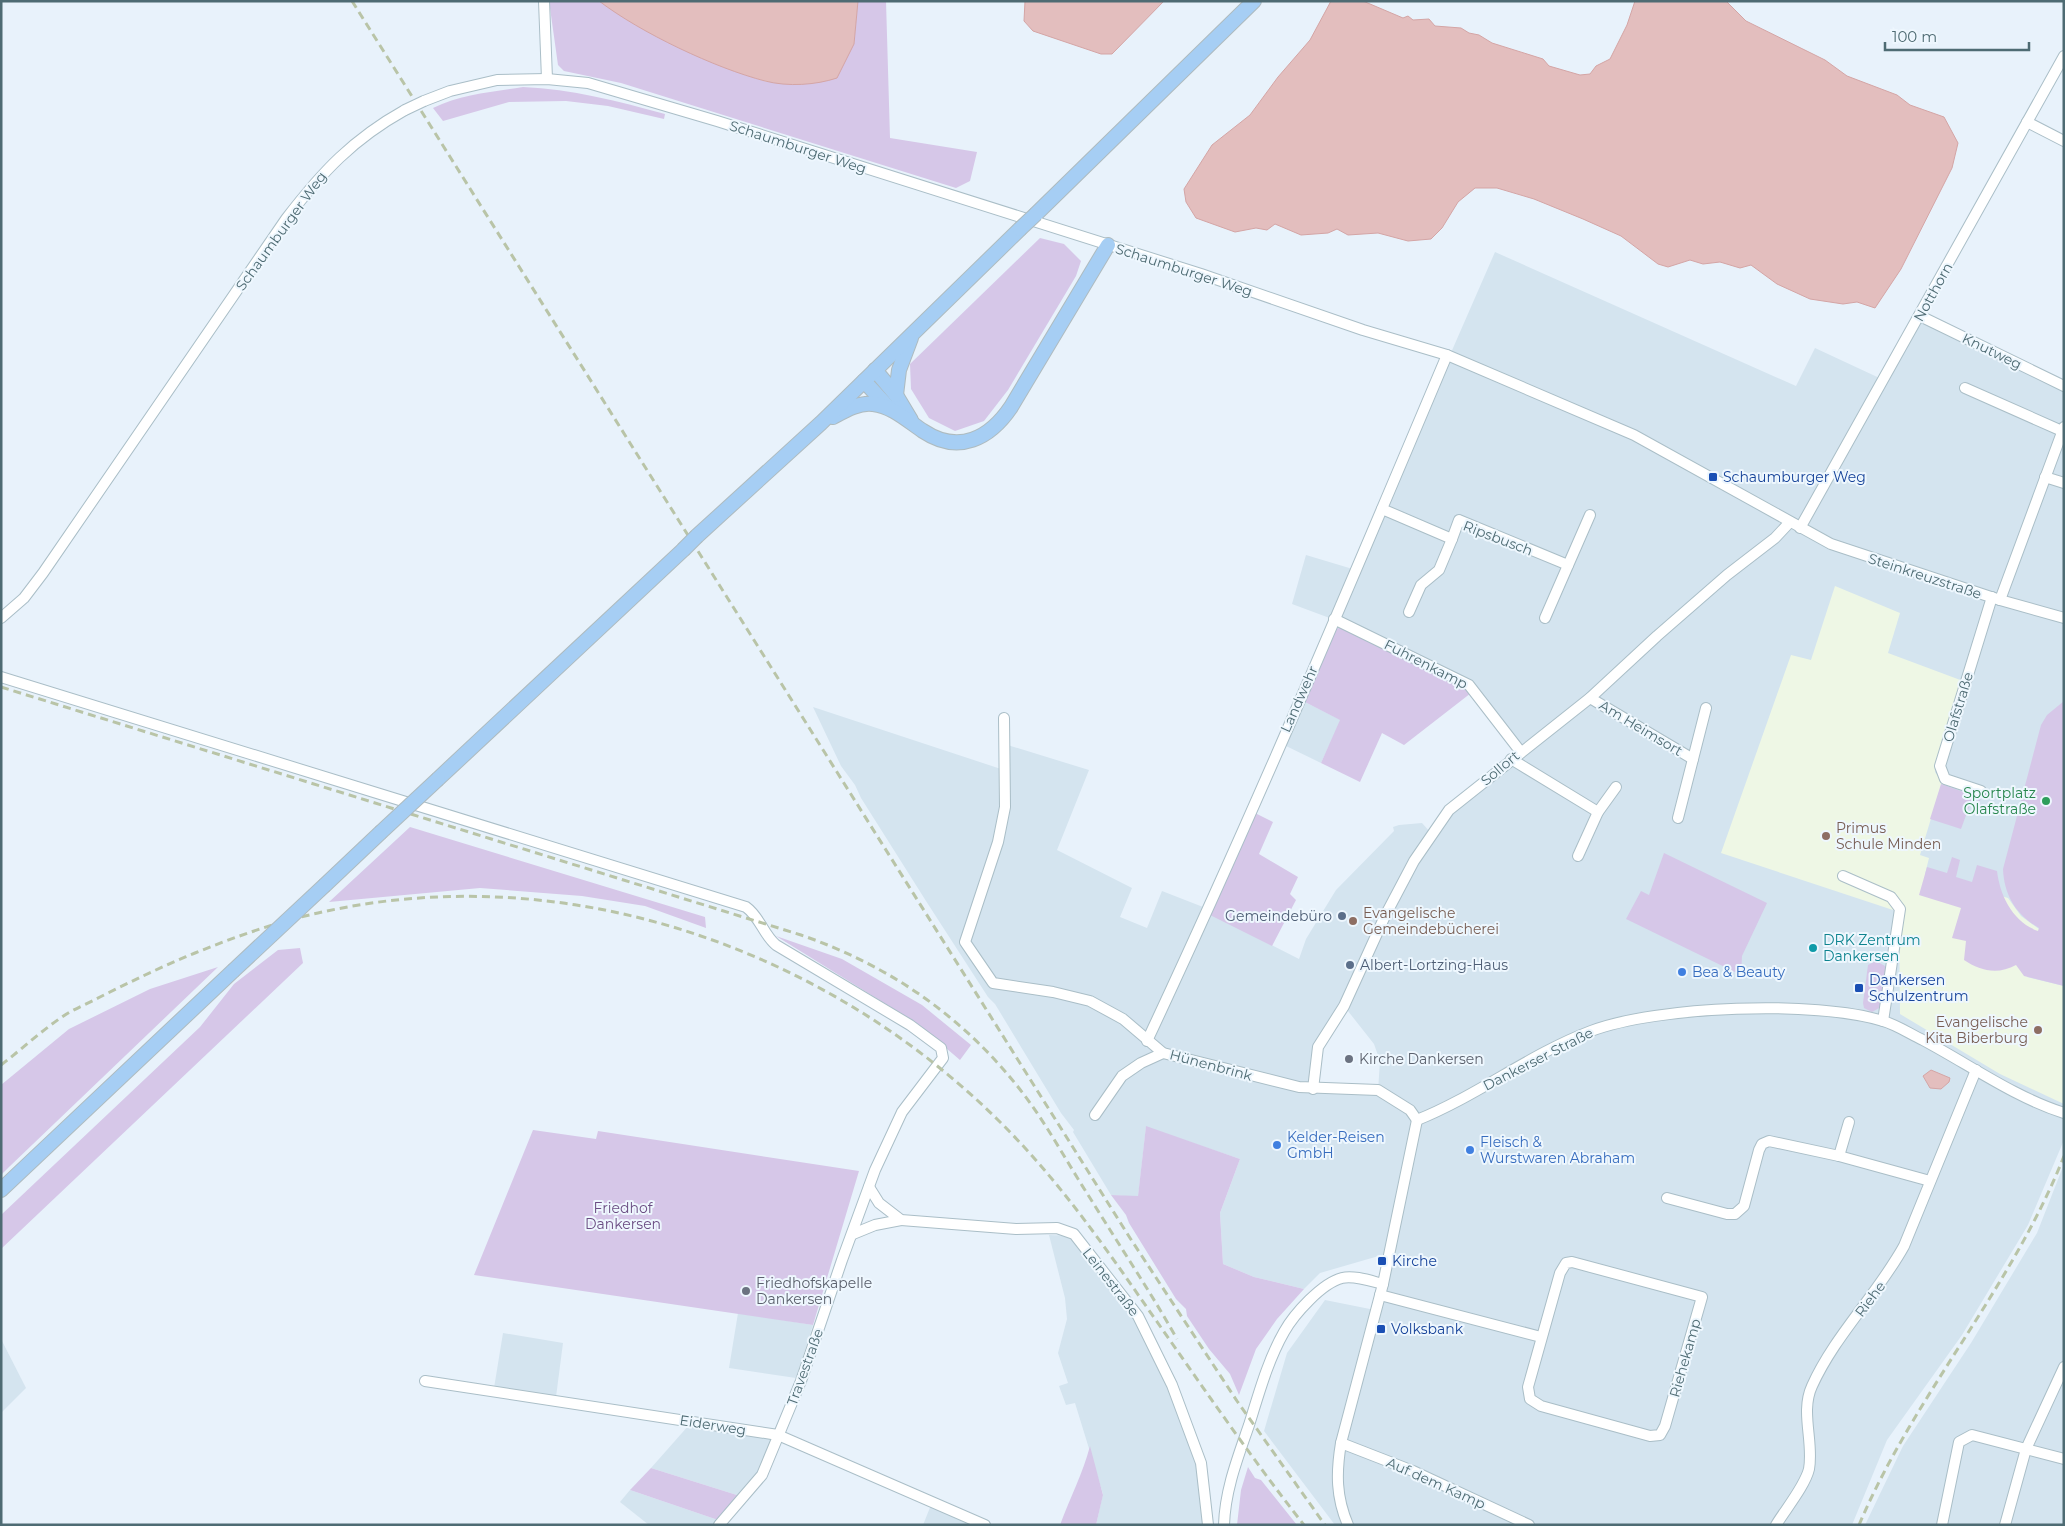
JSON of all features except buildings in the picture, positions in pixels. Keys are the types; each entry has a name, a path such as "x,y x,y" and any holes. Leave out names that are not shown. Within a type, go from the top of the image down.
{"main road":[{"path":"1,1190 697,536 821,423 1254,1"},
{"path":"821,423 862,404 881,405 940,440 959,443 978,438 1000,422 1108,245"},
{"path":"896,395 899,370 913,333"},
{"path":"875,370 896,395 904,411 914,424"},
{"path":"864,381 893,411"}],"street":[{"path":"544,1 548,79"},
{"name":"Notthorn","path":"1800,528 2064,56"},
{"name":"Schaumburger Weg","path":"2,619 24,598 43,573 286,219 315,181 359,139 405,110 450,91 497,80 548,79 588,83 618,91 1201,274 1363,330 1447,355 1634,435 1713,477 1790,522"},
{"path":"2027,122 2064,141"},
{"name":"Knutweg","path":"1920,316 2064,386"},
{"name":"Landwehr","path":"1147,1041 1183,964 1334,620 1447,355"},
{"path":"1965,388 2063,429"},
{"name":"Olafstraße","path":"1981,792 1945,779 1940,766 1996,599 2063,429"},
{"path":"2045,477 2064,482"},
{"name":"Ripsbusch","path":"1382,509 1452,539 1460,520 1568,565"},
{"path":"1545,618 1590,516"},
{"name":"Steinkreuzstraße","path":"1790,522 1831,544 1996,599 2064,618"},
{"name":"Sollort","path":"1313,1089 1318,1047 1344,1006 1385,916 1414,861 1448,810 1520,751 1590,698 1656,636 1727,575 1775,538 1790,522"},
{"path":"1409,612 1421,585 1439,570 1452,539"},
{"name":"Fuhrenkamp","path":"1334,620 1469,685 1520,751"},
{"name":"Travestraße","path":"1,677 746,907 755,914 762,928 776,945 910,1025 941,1048 943,1058 902,1112 869,1187 801,1382 757,1483 719,1525"},
{"name":"Am Heimsort","path":"1590,698 1693,759"},
{"name":"Am Heimsort","path":"1678,818 1706,708"},
{"name":"Hünenbrink","path":"1004,718 1005,807 998,842 965,942 993,983 1053,992 1090,1001 1123,1019 1163,1053 1274,1082 1313,1089 1378,1090 1410,1110 1417,1120"},
{"path":"1511,759 1598,812"},
{"path":"1578,856 1598,812 1616,787"},
{"path":"1843,876 1891,897 1900,909 1884,1021"},
{"name":"Dankerser Straße","path":"1417,1120 1443,1109 1592,1030 1650,1016 1747,1008 1829,1010 1884,1021 2028,1099 2064,1114"},
{"path":"1095,1115 1122,1076 1141,1063 1163,1053"},
{"name":"Riehe","path":"1776,1525 1809,1469 1808,1400 1811,1387 1828,1356 1890,1271 1904,1246 1976,1070"},
{"path":"1348,1525 1337,1488 1337,1468 1341,1444 1383,1284 1417,1120"},
{"path":"1839,1156 1849,1122"},
{"path":"1667,1198 1727,1214 1734,1214 1744,1206 1762,1144 1769,1141 1839,1156 1930,1181"},
{"path":"869,1187 879,1203 902,1220"},
{"name":"Leinestraße","path":"852,1234 875,1225 902,1220 1016,1229 1057,1228 1074,1234 1138,1316 1172,1385 1201,1463 1208,1525"},
{"name":"Riehekamp","path":"1572,1262 1702,1297 1666,1426 1660,1435 1655,1436 1541,1406 1530,1398 1528,1387 1541,1337 1560,1273 1566,1263 1572,1262"},
{"path":"1224,1525 1230,1482 1272,1354 1284,1330 1295,1315 1316,1294 1334,1281 1352,1278 1383,1284"},
{"path":"1380,1295 1541,1337"},
{"path":"2005,1525 2026,1449 2064,1367"},
{"name":"Eiderweg","path":"425,1381 778,1435 985,1525"},
{"path":"1942,1525 1959,1442 1972,1436 2064,1459"},
{"name":"Auf dem Kamp","path":"1341,1444 1413,1471 1530,1525"}],"shaded area":[{"path":"599,1 858,1 854,44 837,78 811,84 792,85 765,81 724,68 657,37"},
{"path":"1025,1 1164,1 1112,54 1101,54 1033,31 1024,21"},
{"path":"1331,1 1363,1 1403,18 1408,16 1413,20 1429,19 1435,26 1461,28 1469,33 1479,35 1492,43 1543,59 1549,66 1580,75 1590,74 1596,66 1610,59 1627,25 1635,1 1726,1 1746,21 1825,60 1847,76 1897,95 1910,105 1944,117 1958,143 1952,168 1901,269 1875,308 1857,302 1843,304 1810,299 1777,284 1751,265 1740,268 1720,262 1703,264 1690,260 1668,267 1658,264 1621,236 1534,199 1497,188 1475,188 1458,202 1442,228 1431,239 1408,241 1378,233 1348,235 1337,229 1328,233 1301,235 1275,224 1267,230 1256,228 1235,232 1196,218 1186,202 1184,189 1212,145 1250,115 1278,77 1310,40"},
{"path":"1495,252 1796,386 1815,348 1888,382 1922,320 2064,386 2064,1140 2028,1225 1962,1335 1887,1440 1852,1525 1335,1525 1264,1431 1287,1353 1325,1300 1375,1310 1389,1253 1320,1273 1304,1289 1254,1277 1223,1264 1220,1213 1240,1159 1146,1127 1138,1197 1111,1195 1073,1132 1074,1130 1061,1113 995,1004 988,997 861,798 855,785 841,766 813,707 1001,769 1001,743 1089,770 1057,850 1132,888 1120,917 1147,928 1162,891 1203,907 1202,910 1299,959 1306,939 1336,890 1394,831 1393,827 1422,823 1431,833 1518,752 1474,691 1343,623 1292,604 1306,555 1356,570","holes":["1344,1006 1374,1044 1380,1061 1378,1091 1313,1089 1326,1031"]},
{"name":"Primus Schule Minden","path":"1835,586 1900,613 1888,653 1963,681 1935,772 1942,782 1920,855 1929,858 1925,874 2008,898 2021,916 2039,929 2027,977 2064,986 2064,1104 2000,1074 1900,1014 1899,912 1721,853 1791,655 1811,660"},
{"path":"1303,701 1341,720 1321,763 1284,745"},
{"path":"1931,1070 1950,1078 1949,1082 1941,1089 1930,1088 1923,1076"},
{"path":"2064,1164 2064,1525 1865,1525 1903,1446 1971,1343 2037,1233"},
{"path":"1049,1235 1077,1236 1140,1314 1203,1461 1212,1525 1096,1525 1103,1494 1075,1403 1066,1405 1059,1386 1068,1383 1058,1353 1067,1319 1065,1298"},
{"path":"738,1313 813,1325 796,1378 729,1368"},
{"path":"503,1333 563,1343 556,1397 494,1388"},
{"path":"1,1339 26,1388 1,1413"},
{"path":"689,1425 770,1438 771,1443 757,1476 740,1496 651,1468"},
{"path":"630,1490 718,1520 714,1525 649,1525 620,1502"},
{"path":"931,1505 978,1525 923,1525"}],"green space":[{"path":"549,1 599,1 652,34 718,65 767,82 854,44 858,1 886,1 890,138 977,152 970,181 956,188 621,83 564,71 558,65"},
{"path":"523,87 559,90 612,100 665,114 664,119 608,106 566,101 509,102 443,121 433,108 466,97"},
{"path":"1040,238 1064,244 1081,261 1076,276 1008,390 984,421 955,431 929,418 911,389 910,364"},
{"path":"1343,627 1463,686 1471,693 1404,745 1382,733 1360,782 1321,763 1340,720 1303,701 1335,629"},
{"path":"2064,701 2064,986 2024,976 2016,965 1996,971 1976,967 1964,960 1966,941 1952,938 1961,908 1919,895 1927,867 1947,873 1952,857 1960,860 1956,877 1972,882 1977,865 1997,871 2001,890 2009,907 2021,921 2038,931 2039,928 2024,917 2009,896 2003,869 2041,725 2047,715"},
{"path":"1941,784 1981,798 1980,801 1972,799 1961,829 1930,819"},
{"path":"1255,813 1273,822 1259,854 1298,877 1290,894 1296,900 1272,946 1210,915"},
{"path":"410,827 705,917 706,928 645,906 582,896 480,888 329,902"},
{"path":"1664,853 1767,903 1742,956 1741,975 1626,919 1641,891 1649,895"},
{"path":"776,936 842,959 922,1005 971,1045 960,1060 918,1024"},
{"path":"300,948 303,963 1,1249 1,1215 200,1027 234,984 278,950"},
{"path":"1876,961 1885,966 1886,970 1881,1007 1872,1012 1864,1008 1863,1003 1868,965"},
{"path":"218,967 1,1175 1,1085 69,1029 150,989"},
{"path":"1146,1126 1240,1159 1220,1213 1223,1264 1254,1277 1304,1289 1277,1319 1256,1349 1239,1395 1230,1374 1209,1349 1187,1316 1186,1309 1176,1299 1129,1223 1126,1215 1111,1195 1138,1196"},
{"name":"Friedhof Dankersen","path":"533,1130 596,1139 598,1131 859,1171 813,1325 474,1275"},
{"path":"1090,1446 1103,1495 1096,1525 1060,1525 1080,1476"},
{"path":"1248,1467 1255,1478 1261,1480 1297,1525 1237,1525 1241,1490"},
{"path":"651,1468 740,1496 718,1520 630,1490"}],"railway":[{"path":"352,1 1130,1238 1237,1401 1325,1525"},
{"path":"1,687 801,935 866,962 925,998 952,1019 1002,1068 1042,1121 1177,1339"},
{"path":"1,1065 65,1015 136,979 240,936 271,925 318,913 410,899 502,897 594,908 684,930 770,963 852,1006 928,1059 998,1120 1037,1161 1090,1227 1241,1440 1304,1525"},
{"path":"1859,1525 1881,1477 1907,1431 2018,1251 2043,1204 2064,1156"}],"place":[{"name":"Schaumburger Weg","path":"1713,477"},
{"name":"Sportplatz Olafstraße","path":"2046,801"},
{"name":"Primus Schule Minden","path":"1826,836"},
{"name":"Gemeindebüro","path":"1342,916"},
{"name":"Evangelische Gemeindebücherei","path":"1353,921"},
{"name":"DRK Zentrum Dankersen","path":"1813,948"},
{"name":"Albert-Lortzing-Haus","path":"1350,965"},
{"name":"Bea & Beauty","path":"1682,972"},
{"name":"Dankersen Schulzentrum","path":"1859,988"},
{"name":"Evangelische Kita Biberburg","path":"2038,1030"},
{"name":"Kirche Dankersen","path":"1349,1059"},
{"name":"Kelder-Reisen GmbH","path":"1277,1145"},
{"name":"Fleisch & Wurstwaren Abraham","path":"1470,1150"},
{"name":"Kirche","path":"1382,1261"},
{"name":"Friedhofskapelle Dankersen","path":"746,1291"},
{"name":"Volksbank","path":"1381,1329"}]}
